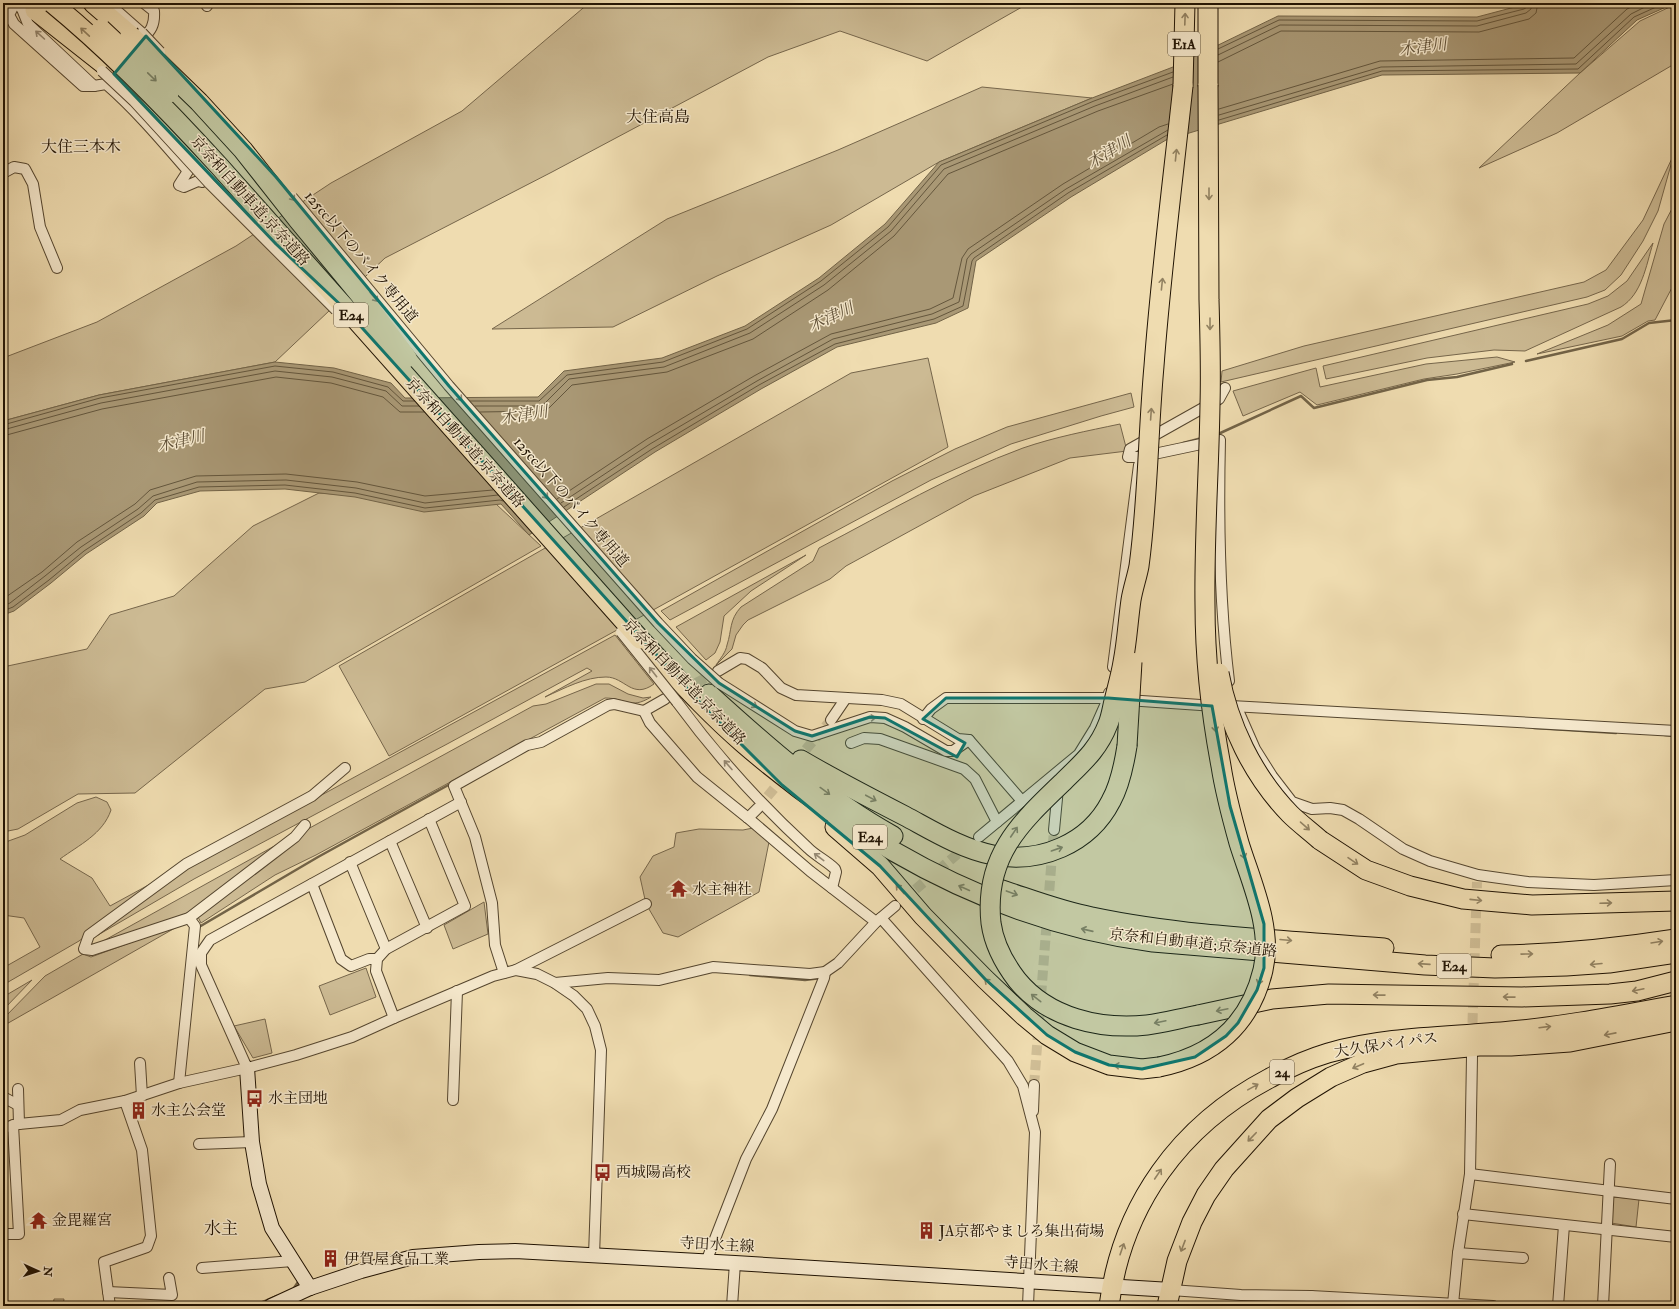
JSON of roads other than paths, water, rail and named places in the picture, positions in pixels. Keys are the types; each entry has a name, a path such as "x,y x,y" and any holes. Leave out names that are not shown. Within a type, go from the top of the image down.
{"highway":[{"name":"京奈和自動車道;京奈道路","path":"72,3 123,48 179,104 272,205 407,358 646,636 701,704 743,743 788,780 835,815 878,843 947,880 980,895 1054,922 1129,938 1154,934"},
{"path":"93,3 136,34 243,150 360,295 407,358"},
{"name":"E1A","path":"1139,567 1154,365 1183,86 1185,3"},
{"name":"E1A","path":"1207,464 1210,405 1208,3"},
{"name":"京奈和自動車道;京奈道路","path":"38,5 75,22 171,114 278,231 346,310 646,636 714,688 749,731 795,769 885,832 983,883 1057,908 1154,934 1425,964 1502,968 1609,962 1676,953"},
{"path":"38,5 105,74 235,198 276,244 346,310"},
{"path":"1207,464 1208,593 1220,682 1230,715 1240,740 1272,792 1290,814 1320,840 1366,870 1410,886 1463,899 1532,905 1676,901"},
{"path":"743,743 782,785 852,841 880,866 923,916 985,980 1047,1035 1075,1052 1109,1064 1142,1069 1159,1067 1189,1059 1211,1048 1226,1036 1238,1023 1248,1008 1257,990 1264,968 1265,948 1264,924 1238,840 1221,770 1215,727 1206,644 1205,604 1207,464"},
{"path":"714,688 788,752 825,774 956,842 982,852 1007,857 1043,854 1067,846 1084,836 1098,822 1112,801 1124,767 1127,746 1139,567"},
{"path":"1139,567 1132,598 1124,662 1108,724 1091,755 1017,827 1004,848 996,868 990,894 991,924 995,944 1010,971 1022,986 1034,996 1063,1014 1087,1022 1111,1025 1147,1025 1272,999 1329,994 1522,997 1595,995 1637,991 1676,981"},
{"name":"京奈和自動車道;京奈道路","path":"1233,942 1495,955 1566,953 1607,949 1676,939"},
{"name":"大久保バイパス","path":"1109,1306 1118,1258 1131,1225 1149,1188 1178,1148 1211,1117 1250,1088 1302,1062 1328,1053 1360,1046 1398,1040 1512,1032 1569,1024 1676,1005"},
{"name":"大久保バイパス","path":"1169,1298 1177,1261 1192,1222 1206,1195 1224,1169 1269,1119 1297,1098 1331,1078 1363,1063 1396,1054 1475,1051 1511,1046 1570,1042 1676,1021"}],"main road":[{"path":"247,1068 252,1142 258,1184 272,1228 310,1288"},
{"name":"寺田水主線","path":"271,1306 310,1288 360,1271 413,1257 515,1251 1112,1286 1169,1298"}],"street":[{"name":"125cc以下のバイク専用道","path":"108,3 136,34 217,111 276,177 449,386 643,606 692,659 714,688 795,731 812,736 830,731 856,720 870,717 885,718 905,727 946,751 953,752 969,740"},
{"path":"135,3 154,15"},
{"path":"14,5 22,9 28,24 94,86 99,86 105,74 153,28 154,11 144,3"},
{"path":"105,74 120,97 188,171 179,185 184,187 198,181 202,182"},
{"path":"105,74 134,101 210,184 358,333 626,637 700,734 751,792 809,849 834,869 836,872 832,888"},
{"path":"3,173 14,167 25,169 33,184 40,227 57,268"},
{"path":"1225,388 1219,399 1130,449 1128,457 1140,458 1220,440 1218,526 1222,628 1230,691 1255,749 1272,776 1292,802 1312,809 1330,808 1343,810 1359,819 1402,849 1430,861 1478,878 1528,882 1594,884 1676,880"},
{"path":"979,836 1079,754 1095,728 1108,698 1140,458"},
{"path":"718,671 740,658 747,659 762,668 781,688 796,695 882,700 901,704 958,740 969,740 1022,801"},
{"path":"831,720 846,698"},
{"path":"923,719 931,709 946,698 1108,698 1236,707 1676,731"},
{"path":"504,973 495,945 492,903 479,852 475,838 454,786 527,745 541,742 608,704 644,711 665,699"},
{"path":"644,711 650,723 697,777 810,871 878,920 1008,1061 1023,1086 1035,1132 1028,1306"},
{"path":"851,743 864,738 880,739 964,770 975,779 997,822"},
{"path":"305,825 295,837 189,918 92,950 84,948 89,935 186,864 312,796 345,768"},
{"path":"1054,830 1059,770"},
{"path":"247,1068 201,965 202,953 210,940 461,802"},
{"path":"748,818 758,808"},
{"path":"394,1018 376,971 377,959 386,949 465,906 429,819"},
{"path":"390,841 427,928"},
{"path":"350,862 386,949"},
{"path":"312,884 341,959 351,966 369,959 377,959"},
{"path":"3,1128 61,1120 80,1110 125,1101 179,1083 247,1068 352,1037 493,976 516,970 646,904"},
{"path":"555,983 608,978 659,980 713,967 810,974 825,972 838,963 878,920 895,906"},
{"path":"179,1083 195,926 189,918"},
{"path":"516,970 537,974 555,983 574,996 587,1009 595,1026 601,1050 594,1256"},
{"path":"706,1262 746,1159 772,1109 824,978 825,972"},
{"path":"453,1100 457,991"},
{"path":"1454,1304 1458,1253 1470,1174 1472,1107 1477,1101 1475,1051"},
{"path":"140,1063 142,1096"},
{"path":"1032,1117 1034,1085"},
{"path":"3,1234 18,1234 16,1125 18,1089"},
{"path":"3,1097 18,1105"},
{"path":"110,1306 104,1262 147,1247 151,1236 142,1150 125,1101"},
{"path":"199,1144 252,1142"},
{"path":"1603,1306 1610,1164"},
{"path":"1470,1174 1608,1192 1676,1199"},
{"path":"1463,1214 1676,1236"},
{"path":"1558,1306 1564,1225"},
{"path":"1458,1253 1523,1258"},
{"path":"202,1268 293,1261"},
{"path":"732,1306 734,1263"},
{"path":"108,1292 172,1295 170,1278"},
{"path":"1169,1298 1241,1295 1311,1301 1493,1306"}],"water":[{"name":"木津川","path":"1530,3 1675,3 1637,20 1580,73 1382,75 1166,140 1071,197 976,261 968,308 936,323 837,347 761,389 655,452 529,535 501,504 424,512 355,497 285,489 200,491 157,503 144,516 86,554 14,611 3,615 3,421 99,395 275,362 334,368 391,383 405,398 538,397 564,371 662,358 745,326 819,278 885,224 939,162 1092,98 1173,67 1278,16 1477,17"}],"waterway":[{"path":"1526,361 1622,339 1649,323 1676,320"},
{"path":"1216,435 1301,396 1314,408 1427,380 1457,377 1512,364"},
{"path":"1183,443 1202,438"},
{"path":"1534,728 1616,733"},
{"path":"1665,735 1676,736"},
{"path":"199,927 318,857 452,783"},
{"path":"750,975 805,980 821,978"},
{"path":"294,1288 298,1282"},
{"path":"253,1306 277,1296"}],"tunnel":[{"path":"683,690 717,672"},
{"path":"796,761 831,720"},
{"path":"758,808 786,774"},
{"path":"1034,1085 1054,830"},
{"path":"904,899 967,846"},
{"path":"1472,1038 1477,882"}],"place":[{"name":"水主神社","path":"679,889"},
{"name":"水主団地","path":"255,1098"},
{"name":"水主公会堂","path":"138,1110"},
{"name":"西城陽高校","path":"603,1172"},
{"name":"金毘羅宮","path":"39,1220"},
{"name":"JA京都やましろ集出荷場","path":"926,1231"},
{"name":"伊賀屋食品工業","path":"331,1259"}],"district":[{"name":"大住高島","path":"658,117"},
{"name":"大住三本木","path":"81,147"},
{"name":"水主","path":"221,1228"}]}
